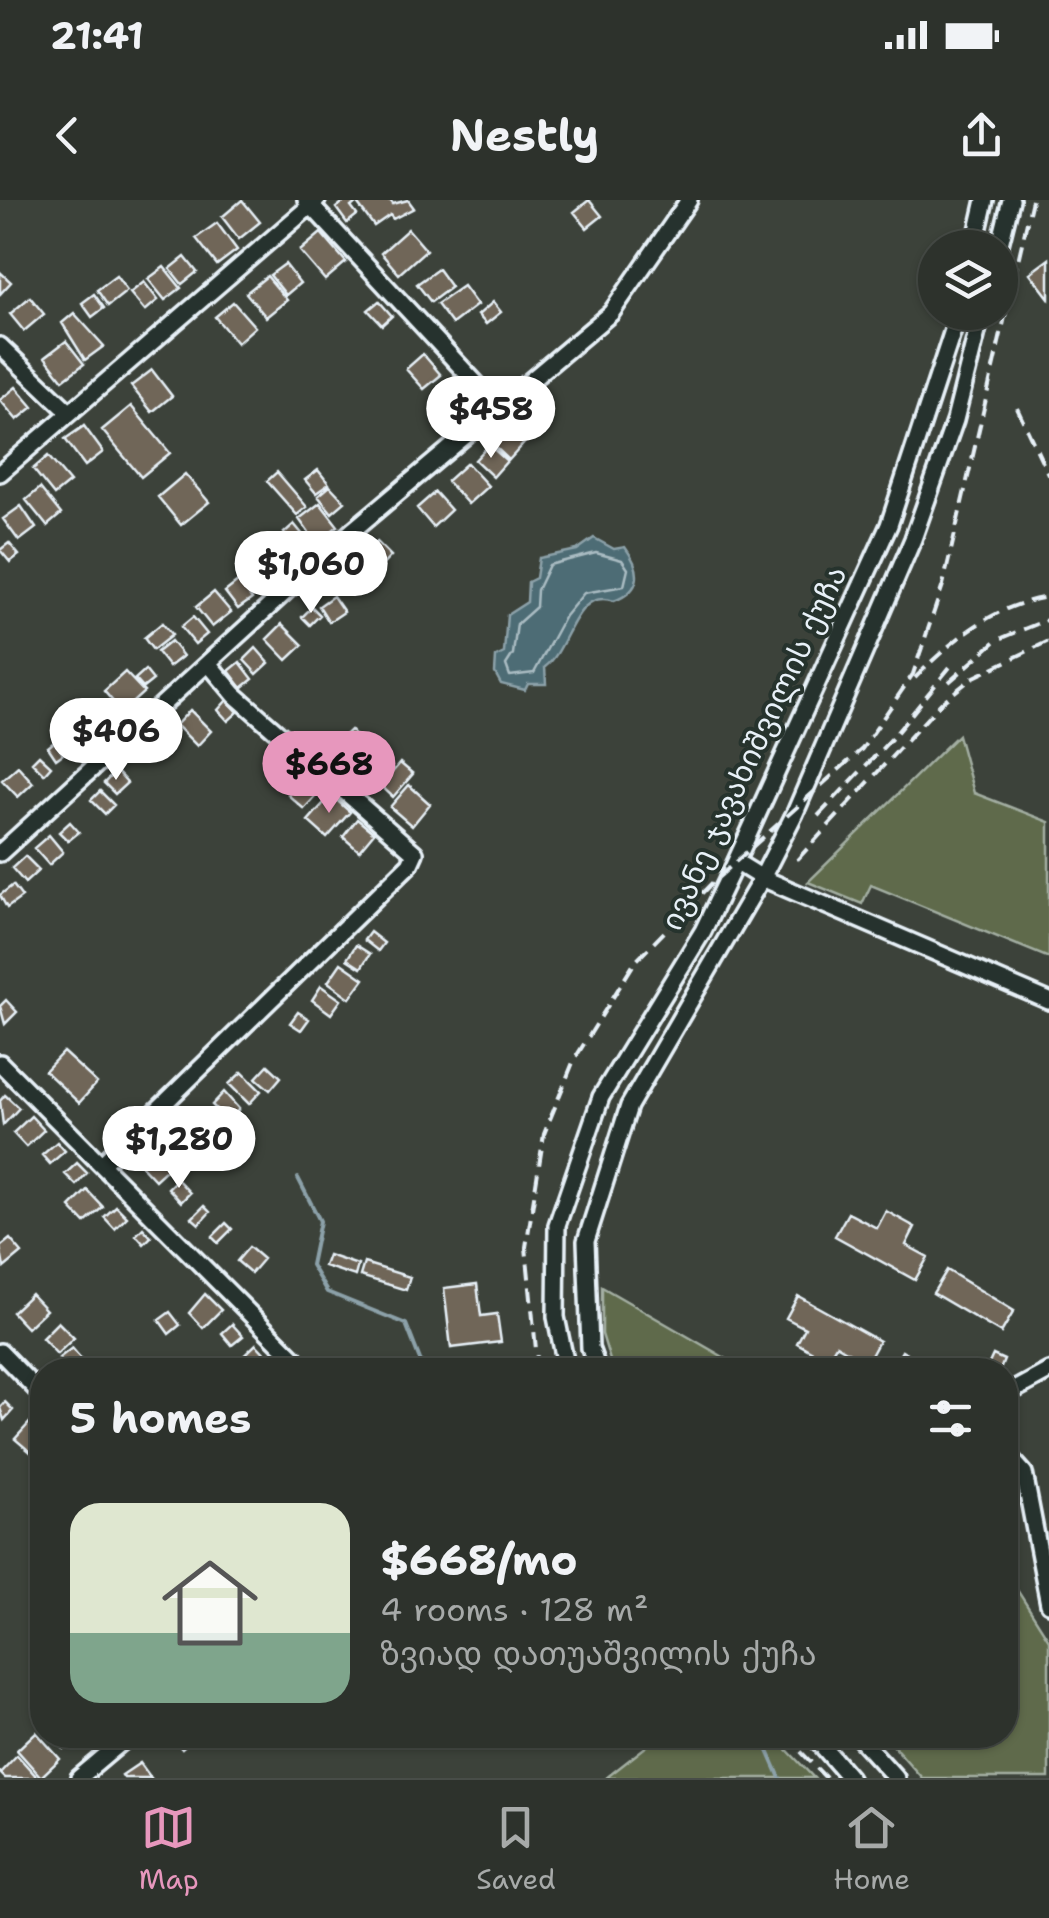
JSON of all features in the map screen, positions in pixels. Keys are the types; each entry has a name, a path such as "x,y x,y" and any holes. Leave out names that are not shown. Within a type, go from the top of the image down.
{"street":[{"path":"0,853 497,406 611,313 689,200"},
{"path":"978,230 985,200"},
{"path":"1004,230 1011,200"},
{"path":"0,473 311,202 497,406"},
{"name":"ივანე ჯავახიშვილის ქუჩა","path":"565,1358 556,1317 557,1225 601,1097 703,931 736,862 888,525 954,330"},
{"path":"594,1358 586,1241 629,1106 762,878 913,539 954,420 977,330"},
{"path":"0,346 69,412"},
{"path":"102,1164 410,864 415,853 235,695 208,662"},
{"path":"736,862 762,878 1049,1001"},
{"path":"0,1063 294,1358"},
{"path":"0,1352 30,1383"},
{"path":"1018,1389 1049,1372"},
{"path":"1018,1466 1024,1473 1049,1604"},
{"path":"79,1778 115,1748"},
{"path":"824,1748 850,1778"},
{"path":"869,1748 896,1778"}],"green space":[{"path":"958,735 974,793 1049,822 1049,958 871,885 862,904 808,882"},
{"path":"602,1287 725,1358 609,1358 602,1334"},
{"path":"1018,1591 1049,1640 1049,1778 922,1778 895,1748 1018,1748"},
{"path":"644,1748 785,1748 814,1778 606,1778"}],"water":[{"path":"594,538 614,549 625,547 637,571 635,585 614,601 601,599 581,611 545,667 546,684 528,684 525,690 501,684 495,673 496,657 504,653 507,615 527,602 528,582 536,578 539,558 577,550"}],"building":[{"path":"242,200 260,222 239,239 222,217"},
{"path":"346,200 356,203 351,207 357,215 347,223 336,208"},
{"path":"390,200 393,204 408,200 414,208 393,219 390,215 374,226 356,202"},
{"path":"589,200 602,216 587,228 574,212"},
{"path":"217,223 237,250 217,265 196,238"},
{"path":"408,229 426,250 399,274 381,253"},
{"path":"321,233 346,262 325,280 300,251"},
{"path":"185,257 197,272 182,284 170,269"},
{"path":"1049,259 1049,298 1030,273"},
{"path":"285,264 300,283 286,295 270,275"},
{"path":"164,267 181,288 165,300 148,279"},
{"path":"438,269 451,287 431,302 417,284"},
{"path":"0,272 11,282 0,294"},
{"path":"116,276 127,291 108,306 97,290"},
{"path":"267,276 287,300 266,317 246,293"},
{"path":"144,282 158,300 145,311 130,293"},
{"path":"463,286 477,305 452,324 437,304"},
{"path":"94,294 104,308 92,317 82,303"},
{"path":"30,297 44,314 24,331 10,314"},
{"path":"379,301 392,316 382,325 368,310"},
{"path":"233,302 255,327 237,343 215,317"},
{"path":"493,302 501,312 486,324 478,315"},
{"path":"74,313 104,346 85,360 62,323"},
{"path":"66,341 84,364 63,380 45,357"},
{"path":"423,354 441,375 424,389 406,369"},
{"path":"152,370 172,396 152,412 131,386"},
{"path":"456,385 469,401 447,420 433,403"},
{"path":"16,387 33,407 17,420 0,400"},
{"path":"131,406 170,453 141,477 102,430"},
{"path":"508,424 527,440 509,460 491,443"},
{"path":"84,426 103,452 85,466 65,439"},
{"path":"489,445 507,461 493,477 475,460"},
{"path":"48,456 70,482 54,495 33,469"},
{"path":"467,463 488,486 468,504 447,481"},
{"path":"318,470 329,484 316,493 305,480"},
{"path":"277,472 307,507 297,515 267,481"},
{"path":"185,474 209,502 181,525 158,497"},
{"path":"330,486 345,502 332,513 318,496"},
{"path":"40,488 61,514 47,526 26,500"},
{"path":"435,492 451,510 433,527 417,508"},
{"path":"320,503 338,526 316,543 299,519"},
{"path":"21,506 36,528 19,541 3,519"},
{"path":"294,524 312,546 301,555 284,533"},
{"path":"283,539 298,558 281,571 266,552"},
{"path":"377,542 391,556 378,570 364,555"},
{"path":"9,543 19,555 10,562 0,550"},
{"path":"261,567 270,579 260,587 251,575"},
{"path":"348,570 362,581 352,595 337,583"},
{"path":"239,581 252,599 238,609 225,592"},
{"path":"214,592 231,612 212,627 196,607"},
{"path":"333,596 344,612 329,622 319,606"},
{"path":"312,607 320,615 310,625 302,617"},
{"path":"193,617 207,634 195,644 181,627"},
{"path":"162,623 172,635 153,650 144,638"},
{"path":"282,624 303,645 287,660 267,639"},
{"path":"171,641 183,656 169,667 157,652"},
{"path":"256,648 269,663 257,674 244,660"},
{"path":"240,662 253,679 242,688 229,671"},
{"path":"145,670 153,680 143,688 135,679"},
{"path":"125,672 144,692 122,712 104,691"},
{"path":"227,700 238,712 228,721 218,710"},
{"path":"95,701 110,718 96,731 81,714"},
{"path":"190,710 211,731 197,746 176,725"},
{"path":"75,712 84,722 77,729 68,718"},
{"path":"350,730 362,743 347,758 334,745"},
{"path":"74,731 83,742 71,753 62,742"},
{"path":"54,742 63,754 56,759 48,747"},
{"path":"368,751 380,763 364,779 352,767"},
{"path":"39,755 51,766 44,774 32,762"},
{"path":"400,763 413,774 393,797 381,786"},
{"path":"18,766 33,783 18,797 2,780"},
{"path":"116,771 127,783 115,794 104,783"},
{"path":"307,774 323,788 304,809 288,795"},
{"path":"409,785 430,804 412,826 390,807"},
{"path":"100,791 114,805 105,814 91,800"},
{"path":"331,795 350,812 327,838 308,821"},
{"path":"357,819 374,833 359,851 343,837"},
{"path":"70,822 79,832 68,841 59,832"},
{"path":"49,835 63,852 49,865 34,848"},
{"path":"25,856 39,870 25,883 12,868"},
{"path":"13,885 22,897 7,908 0,895"},
{"path":"370,932 384,943 378,951 364,940"},
{"path":"356,945 370,954 361,968 347,959"},
{"path":"341,963 364,979 350,998 328,982"},
{"path":"321,986 341,1000 331,1014 312,1000"},
{"path":"6,1000 17,1012 5,1024 0,1006"},
{"path":"298,1012 309,1019 301,1030 290,1023"},
{"path":"63,1052 97,1083 79,1103 45,1071"},
{"path":"268,1065 281,1077 270,1090 256,1078"},
{"path":"242,1072 261,1091 249,1104 229,1084"},
{"path":"224,1092 239,1109 228,1121 212,1105"},
{"path":"5,1095 19,1108 3,1125 0,1101"},
{"path":"31,1116 44,1130 26,1147 13,1133"},
{"path":"57,1142 65,1151 50,1164 42,1155"},
{"path":"164,1143 178,1159 155,1180 141,1165"},
{"path":"77,1163 87,1173 76,1185 65,1174"},
{"path":"177,1179 190,1193 181,1202 168,1188"},
{"path":"87,1190 103,1207 85,1223 70,1207"},
{"path":"116,1206 127,1217 115,1229 104,1217"},
{"path":"204,1206 210,1212 199,1224 192,1218"},
{"path":"886,1211 915,1227 906,1245 928,1257 915,1280 835,1236 848,1213 877,1228"},
{"path":"226,1223 232,1229 218,1243 212,1237"},
{"path":"143,1228 151,1237 144,1244 136,1235"},
{"path":"10,1239 22,1253 4,1268 0,1247"},
{"path":"249,1247 263,1259 251,1273 237,1261"},
{"path":"328,1255 358,1265 355,1276 324,1266"},
{"path":"364,1263 410,1277 406,1290 360,1276"},
{"path":"947,1270 1014,1311 1001,1333 933,1293"},
{"path":"477,1284 481,1316 497,1314 501,1342 451,1348 444,1288"},
{"path":"31,1294 46,1310 27,1328 12,1312"},
{"path":"205,1294 221,1310 203,1328 189,1313"},
{"path":"798,1296 879,1341 870,1358 858,1358 836,1345 828,1358 823,1358 797,1343 805,1328 786,1318"},
{"path":"170,1312 180,1325 169,1334 159,1320"},
{"path":"58,1322 74,1338 57,1354 42,1338"},
{"path":"232,1324 243,1336 232,1345 222,1333"},
{"path":"256,1344 269,1358 241,1358"},
{"path":"72,1348 80,1358 59,1358"},
{"path":"5,1402 13,1410 4,1420 0,1408"},
{"path":"30,1422 30,1452 15,1439"},
{"path":"30,1738 30,1748 50,1748 60,1759 41,1777 17,1750"},
{"path":"17,1755 34,1778 5,1778 0,1773"},
{"path":"140,1763 151,1778 124,1778 122,1775"}],"waterway":[{"path":"298,1178 320,1221 311,1265 327,1292 406,1324 419,1358"},
{"path":"767,1748 780,1778"}],"railway":[{"path":"537,1358 526,1247 544,1134 574,1060 635,962 712,883 862,749 913,674 943,585 1032,200"},
{"path":"1017,408 1049,476"},
{"path":"915,678 944,650 992,616 1049,597"},
{"path":"949,682 997,640 1049,619"},
{"path":"797,860 941,703 972,678 1049,641"},
{"path":"818,816 893,737 954,662"},
{"path":"797,1748 826,1778"}]}
